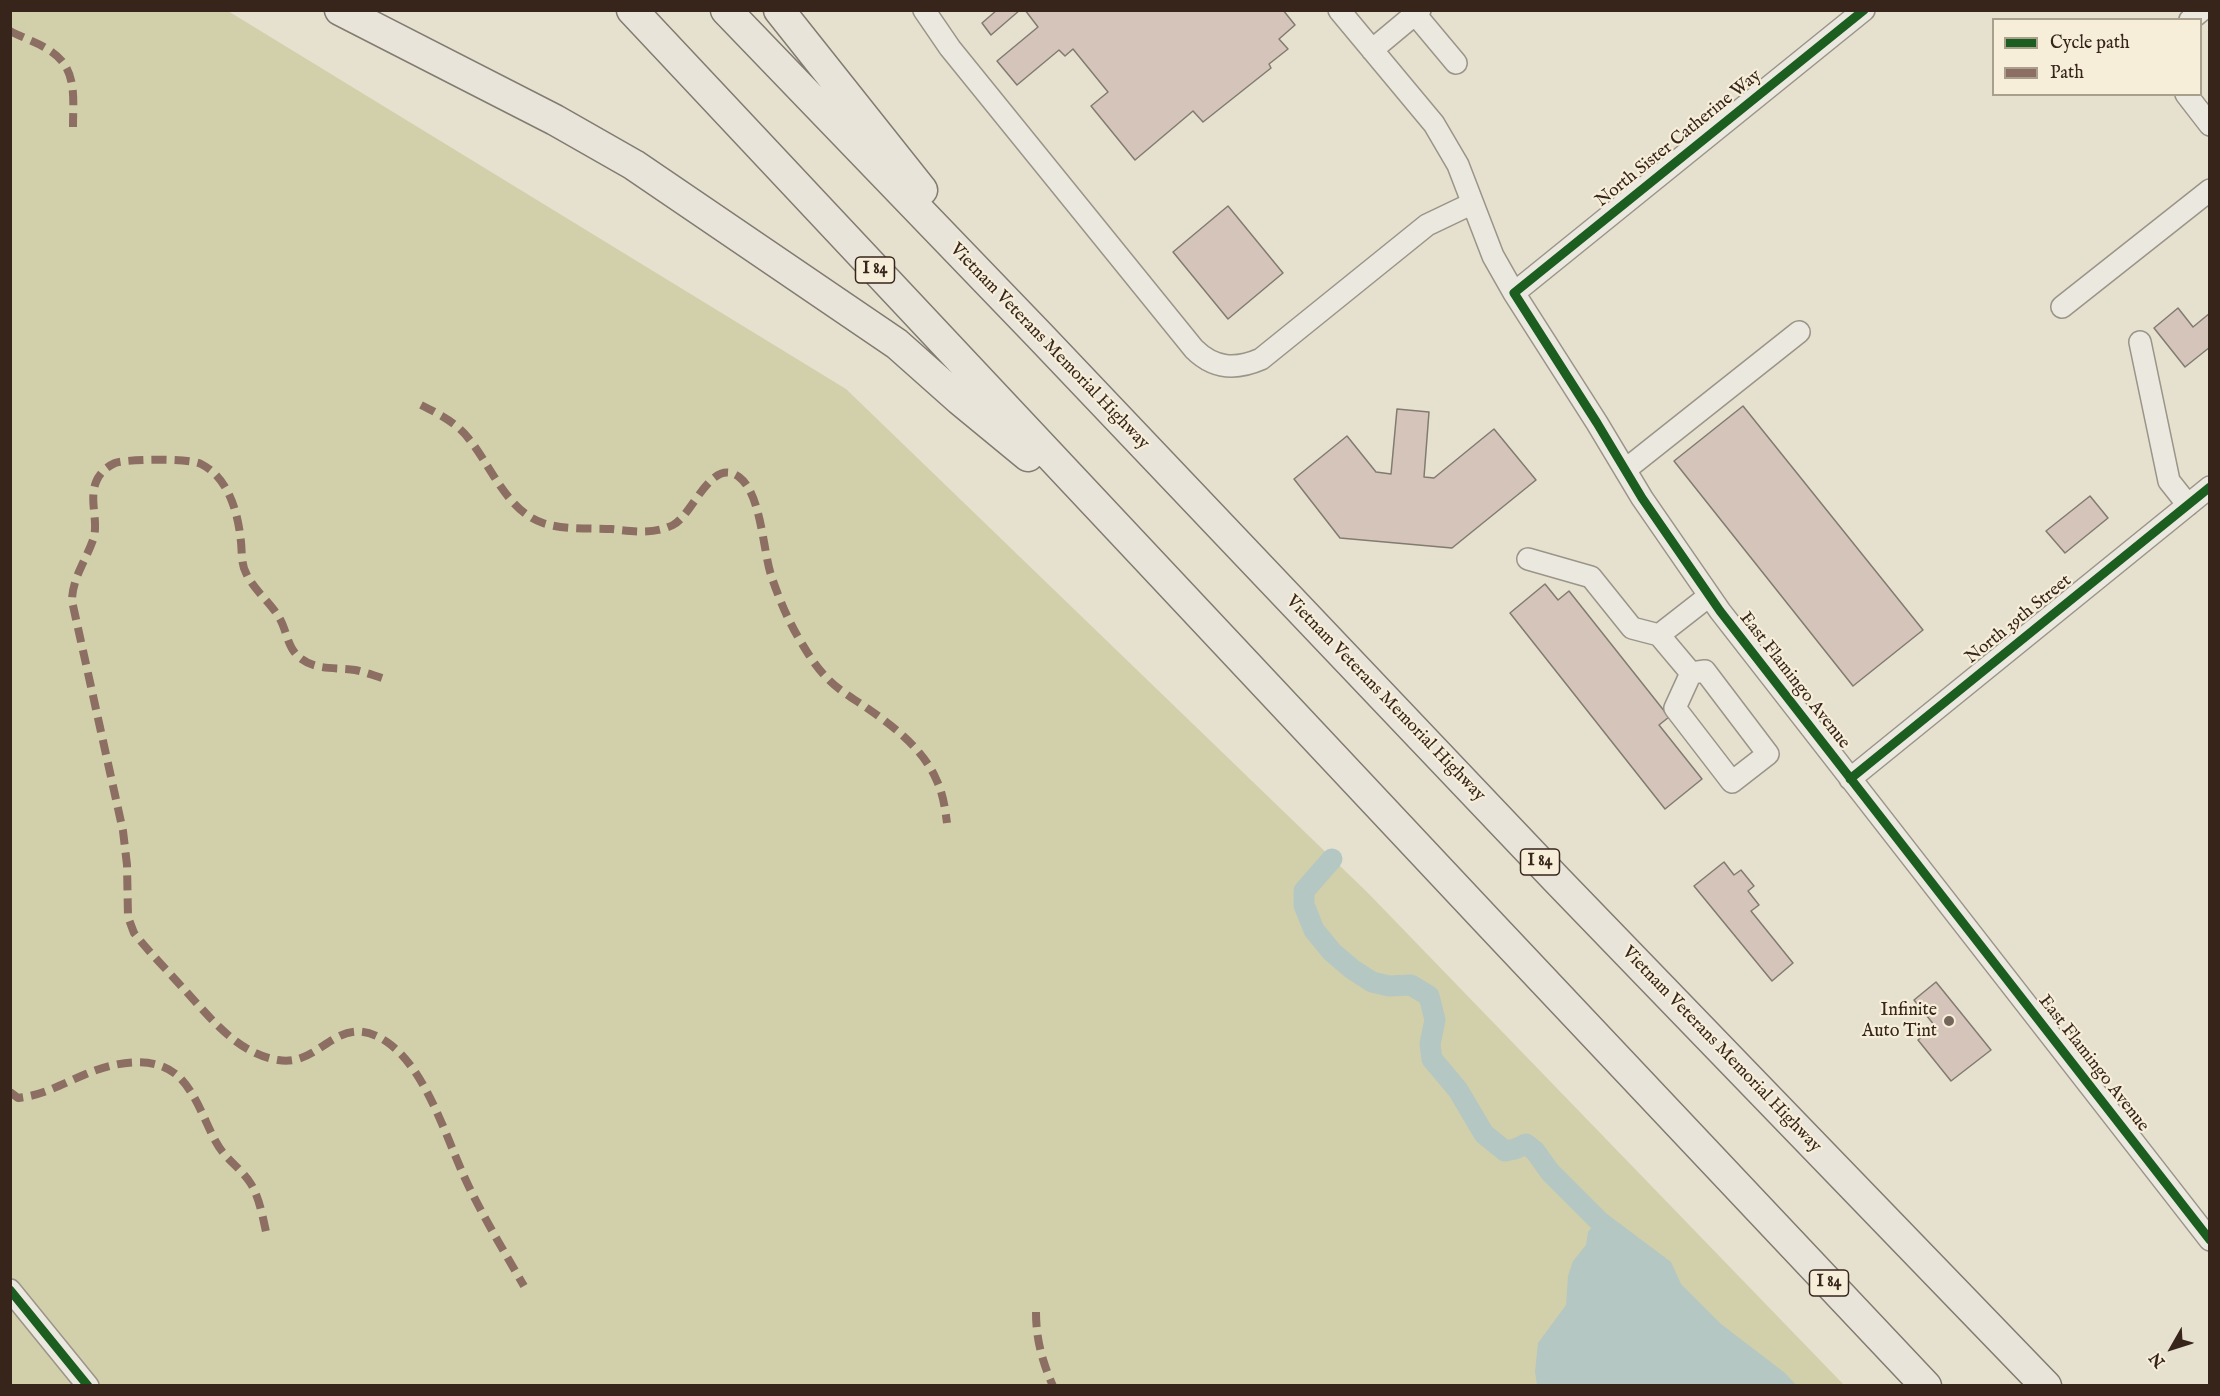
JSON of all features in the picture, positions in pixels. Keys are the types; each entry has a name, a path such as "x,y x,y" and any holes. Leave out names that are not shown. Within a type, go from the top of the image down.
{"highway":[{"path":"340,10 545,115 634,165 897,344 960,400 1119,529"},
{"name":"I 84","path":"632,10 1926,1386"},
{"name":"Vietnam Veterans Memorial Highway","path":"726,10 1039,335 1557,880 2046,1386"},
{"path":"779,10 1039,335"}],"street":[{"path":"924,10 950,48 1194,349 1211,363 1232,367 1246,366 1261,359 1427,225 1471,204"},
{"name":"East Flamingo Avenue","path":"1339,10 1434,124 1458,165 1471,204 1493,256 1514,293 1642,498 1709,596 2210,1240"},
{"name":"North Sister Catherine Way","path":"1514,293 1864,10"},
{"path":"1372,50 1418,12 1456,63"},
{"path":"2188,96 2210,125"},
{"path":"2062,307 2210,190"},
{"path":"1625,471 1799,332"},
{"path":"2140,342 2169,481 2188,504"},
{"name":"North 39th Street","path":"1850,779 2210,487"},
{"path":"1528,560 1591,577 1632,628 1659,635 1691,673"},
{"path":"1659,635 1709,596"},
{"path":"1706,671 1768,754 1732,782 1675,708 1691,673 1706,671"},
{"path":"10,1290 88,1386"}],"shaded area":[{"path":"10,11 228,11 846,389 1368,893 1844,1385 11,1385"},
{"path":"1607,1214 1671,1262 1681,1284 1721,1324 1785,1373 1796,1385 1537,1385 1535,1372 1538,1343 1566,1305 1568,1276 1573,1261 1586,1245 1588,1232 1598,1220"}],"building":[{"path":"997,10 1020,10 991,35 982,23"},
{"path":"1025,10 1283,10 1295,25 1279,39 1288,49 1269,64 1271,68 1203,122 1193,111 1135,160 1091,106 1108,92 1073,49 1065,56 1059,50 1017,85 997,61 1038,27"},
{"path":"1228,206 1283,273 1228,319 1173,252"},
{"path":"2178,308 2193,327 2210,313 2210,347 2185,367 2154,328"},
{"path":"1743,406 1923,630 1853,686 1674,461"},
{"path":"1397,409 1429,412 1424,477 1434,478 1494,429 1536,480 1452,548 1340,538 1294,479 1347,436 1376,472 1391,474"},
{"path":"2090,496 2108,518 2065,553 2046,531"},
{"path":"1545,584 1558,600 1569,591 1669,717 1659,725 1702,779 1665,809 1510,613"},
{"path":"1724,862 1734,875 1741,870 1754,886 1748,891 1759,905 1751,911 1793,963 1772,981 1694,886"},
{"path":"1936,982 1991,1050 1951,1081 1918,1040 1935,1026 1914,1000"}],"waterway":[{"path":"1332,859 1304,891 1304,905 1314,930 1332,952 1372,982 1389,986 1411,985 1429,996 1435,1020 1430,1044 1432,1059 1458,1090 1484,1134 1505,1151 1526,1144 1535,1151 1550,1172 1598,1220"}],"marked path":[{"path":"10,31 49,50 65,65 72,84 73,127"},
{"path":"421,405 447,419 464,433 519,509 530,517 551,525 634,531 665,528 680,519 711,480 720,474 729,473 739,477 746,485 757,508 771,575 786,615 801,643 831,682 897,730 915,748 936,779 947,823"},
{"path":"382,678 355,670 312,665 295,653 273,608 254,586 244,569 240,531 234,508 225,487 211,470 195,462 132,461 115,463 99,476 93,496 94,537 77,576 72,601 123,831 127,865 128,917 134,933 214,1021 249,1050 278,1060 293,1060 307,1056 342,1035 355,1032 370,1033 387,1042 402,1055 426,1090 471,1191 524,1286"},
{"path":"10,1092 18,1098 36,1094 97,1070 122,1063 148,1063 171,1071 192,1093 220,1148 251,1184 259,1203 267,1236"},
{"path":"1036,1312 1040,1350 1053,1386"}],"cycle path":[{"path":"1864,10 1514,293 1642,498 1720,611 2210,1240"},
{"path":"1850,779 2210,487"},
{"path":"10,1290 88,1386"}],"place":[{"name":"Infinite Auto Tint","path":"1949,1021"}]}
